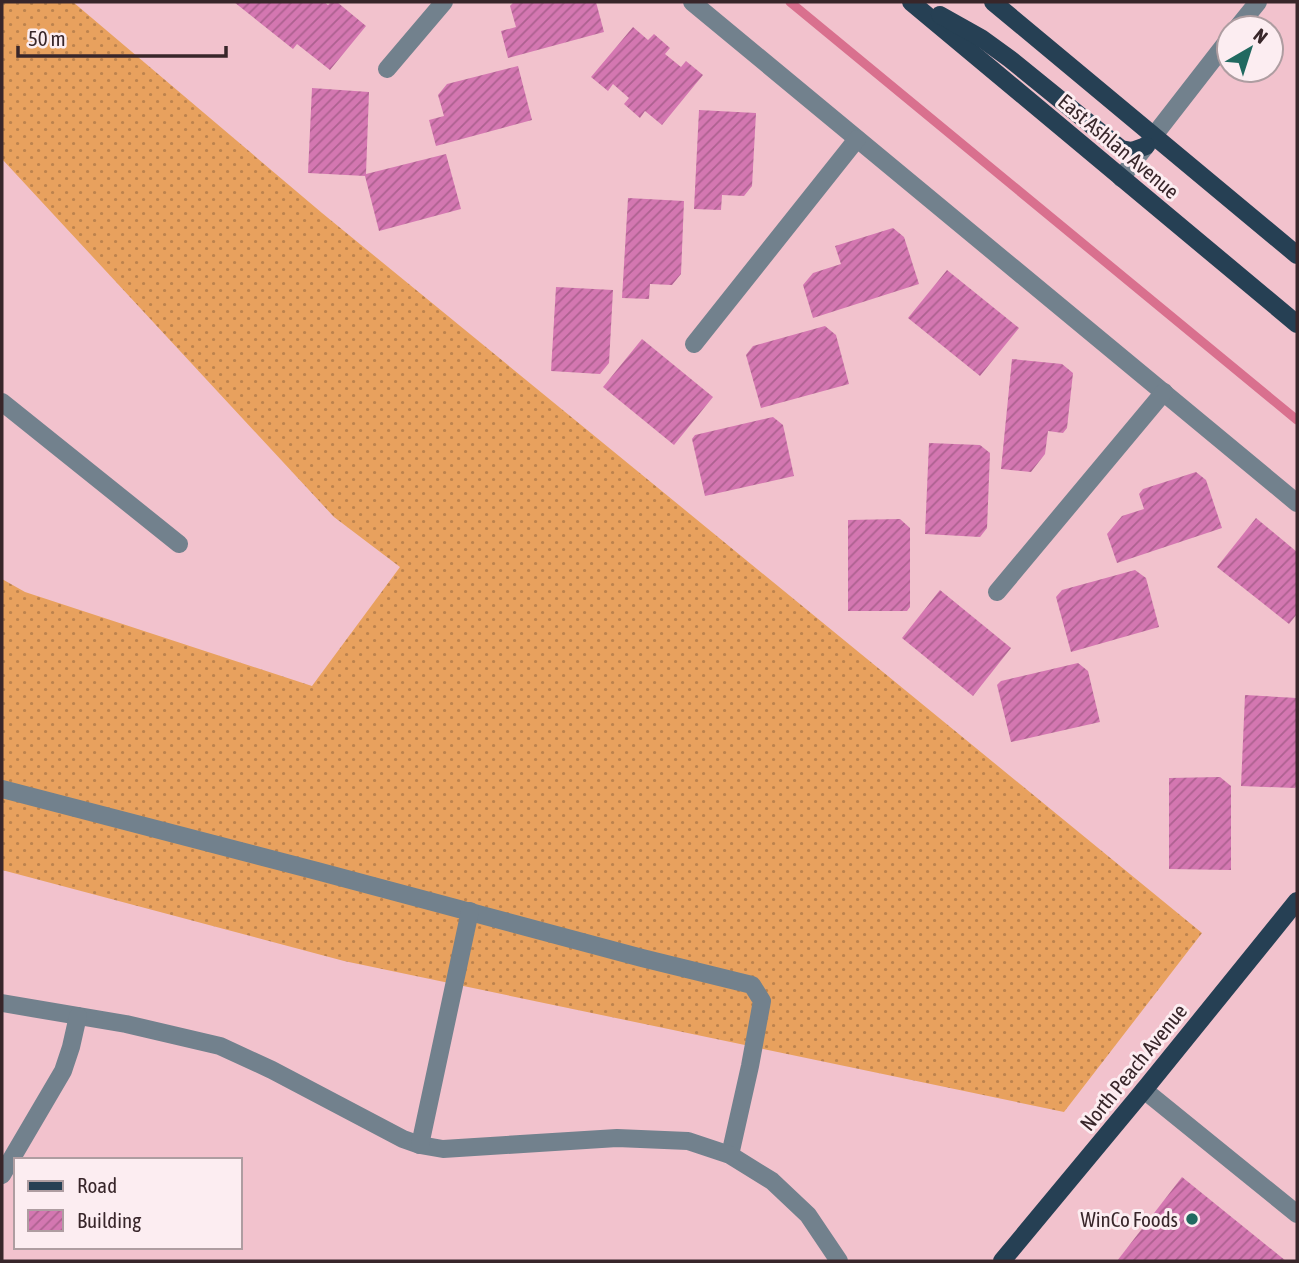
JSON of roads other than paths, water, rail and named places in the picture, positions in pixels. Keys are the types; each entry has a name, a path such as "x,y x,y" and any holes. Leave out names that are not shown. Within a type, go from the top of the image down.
{"main road":[{"path":"913,2 981,38 1121,149 1132,151 1149,141"},
{"name":"East Ashlan Avenue","path":"913,2 1297,324"},
{"name":"East Ashlan Avenue","path":"993,2 1149,141 1297,255"},
{"name":"North Peach Avenue","path":"1002,1261 1297,901"}],"street":[{"path":"387,69 444,2"},
{"path":"692,2 1297,503"},
{"path":"1121,178 1215,57"},
{"path":"694,344 857,139"},
{"path":"997,592 1164,392"},
{"path":"2,401 179,544"},
{"path":"2,789 752,985 762,1001 730,1155"},
{"path":"420,1145 470,911"},
{"path":"2,1003 125,1024 220,1046 272,1070 403,1139 420,1145 443,1149 629,1138 688,1141 730,1155 772,1181 808,1215 839,1261"},
{"path":"2,1175 62,1071 78,1016"},
{"path":"1144,1090 1297,1214"}],"waterway":[{"path":"790,2 1297,420"}],"place":[{"name":"WinCo Foods","path":"1192,1219"}]}
